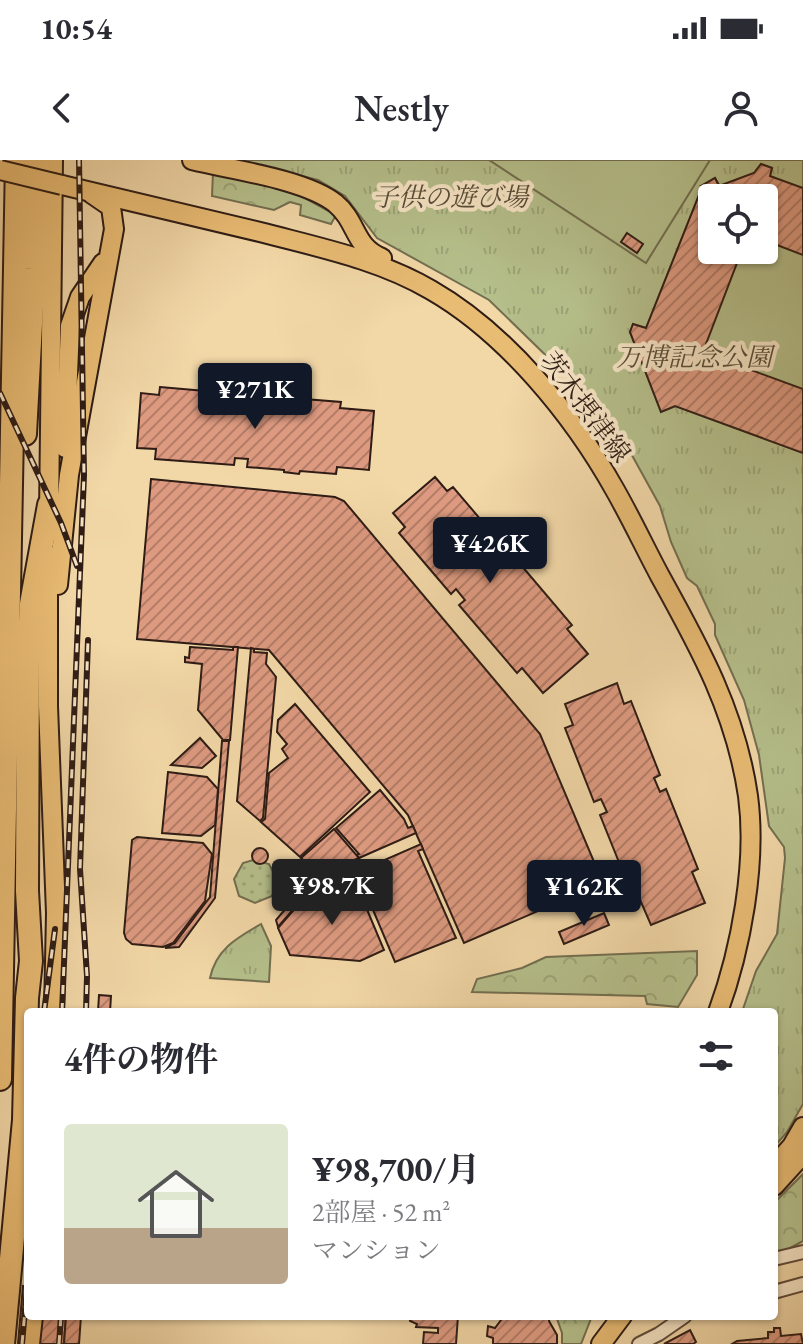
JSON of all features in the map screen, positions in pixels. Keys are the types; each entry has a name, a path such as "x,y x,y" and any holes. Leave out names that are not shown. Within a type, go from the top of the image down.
{"highway":[{"path":"0,1079 17,160"},
{"path":"5,823 13,758 20,506 30,366 36,160"},
{"path":"29,1008 30,617 37,561 49,505"},
{"path":"3,1344 24,1120"}],"main road":[{"path":"53,160 46,606 56,913 54,1008"},
{"path":"192,160 313,189 336,204 349,218 367,252 396,263 402,274"},
{"name":"茨木摂津線","path":"0,170 340,252 402,274 469,315 526,367 578,432 614,488 703,655 722,696 740,755 750,814 743,921 719,1008"},
{"path":"48,706 66,501 115,220 111,207 87,191"},
{"path":"49,505 65,449 70,326 80,297 110,248"},
{"path":"778,1162 803,1127"},
{"path":"778,1182 803,1154"},
{"path":"30,1344 33,1320"},
{"path":"604,1342 606,1320"},
{"path":"604,1342 619,1320"}],"street":[{"path":"778,1258 803,1252"},
{"path":"778,1291 803,1284"},
{"path":"639,1344 679,1320"}],"green space":[{"name":"万博記念公園","path":"239,160 803,160 803,1104 778,1142 778,1008 743,1008 756,971 777,934 784,847 769,826 759,755 744,700 715,635 715,624 697,586 687,578 660,506 623,439 601,420 566,375 489,300 377,238 345,196 318,180"},
{"path":"489,160 710,160 646,263"},
{"path":"761,164 772,168 770,176 803,192 803,453 676,406 661,412 630,332 633,324 646,328 698,198 698,264 778,264 778,184 725,184 754,173"},
{"path":"213,172 292,191 336,215 331,224 300,215 301,205 290,202 274,210 212,196"},
{"path":"715,178 719,184 704,184"},
{"path":"253,860 269,864 277,879 272,896 255,903 239,896 234,879 243,863"},
{"path":"261,924 271,946 269,982 210,978 222,952"},
{"path":"697,951 697,975 678,1007 647,1004 645,996 472,992 477,979 522,968 546,957"},
{"path":"803,1174 803,1241 778,1255 778,1199"},
{"path":"557,1320 590,1320 581,1344 562,1344"}],"building":[{"path":"761,164 772,168 770,176 803,188 803,255 778,245 778,184 724,184 754,173"},
{"path":"715,178 718,184 704,184"},
{"path":"698,198 698,264 737,264 706,344 710,355 803,389 803,453 675,406 661,412 630,332 633,324 646,328"},
{"path":"627,233 643,244 637,253 621,242"},
{"path":"160,387 239,394 239,401 253,402 253,395 341,402 340,408 374,411 369,470 337,467 336,474 300,471 299,474 247,467 248,459 235,458 234,465 155,459 156,449 137,448 141,393 159,395"},
{"path":"435,477 447,491 453,487 504,547 499,551 509,563 515,558 572,625 567,629 588,654 543,693 522,668 517,673 459,605 465,600 456,589 451,594 399,533 405,527 393,513"},
{"path":"151,479 335,497 344,501 540,734 603,883 464,943 408,815 269,650 137,639"},
{"path":"190,647 233,650 233,647 238,647 230,740 223,740 198,710 202,664 185,662 185,657 189,658"},
{"path":"251,648 254,652 267,653 266,664 276,677 263,818 260,821 237,801"},
{"path":"617,683 624,704 631,701 660,775 654,778 660,792 666,789 698,869 692,872 705,903 651,925 638,895 633,897 600,815 607,812 601,799 594,802 565,728 573,725 565,704"},
{"path":"295,704 370,792 300,857 261,822 265,819 269,773 288,758 282,749 287,744 277,732 278,720"},
{"path":"200,738 216,756 202,768 171,765"},
{"path":"222,741 229,741 215,898 179,947 165,948 175,943 210,897"},
{"path":"168,772 207,777 218,789 215,825 201,836 162,833"},
{"path":"380,790 408,828 413,826 416,833 359,858 356,855 359,854 336,828"},
{"path":"334,829 359,858 335,868 316,871 301,858"},
{"path":"137,837 203,843 212,854 205,901 173,943 163,947 132,944 124,933 132,840"},
{"path":"421,844 423,849 418,851 456,938 395,962 357,872"},
{"path":"260,848 268,856 260,864 252,856"},
{"path":"356,873 358,879 297,905 278,927 276,920 293,900"},
{"path":"355,881 384,950 360,961 290,955 278,928 297,906"},
{"path":"604,913 609,925 564,944 559,932"},
{"path":"99,995 111,996 110,1008 98,1008"},
{"path":"23,1286 24,1320 66,1320 64,1344 18,1344"},
{"path":"66,1320 81,1320 79,1344 64,1344"},
{"path":"458,1320 456,1344 423,1344 424,1332 438,1333 438,1328 416,1327 417,1324 410,1321"},
{"path":"501,1320 549,1320 557,1335 557,1344 493,1344 493,1338 487,1336 488,1326 495,1328"},
{"path":"774,1328 780,1328 781,1336 801,1334 803,1344 732,1344 768,1338 768,1332 774,1332"},
{"path":"690,1330 696,1342 693,1344 664,1344"}],"railway":[{"path":"62,1008 84,475 79,160"},
{"path":"0,393 61,523 77,566"},
{"path":"86,1008 80,869 88,640"},
{"path":"45,1008 55,929"},
{"path":"22,1344 24,1320"},
{"path":"59,1344 61,1320"}],"park label":[{"name":"子供の遊び場","path":"450,197"}]}
